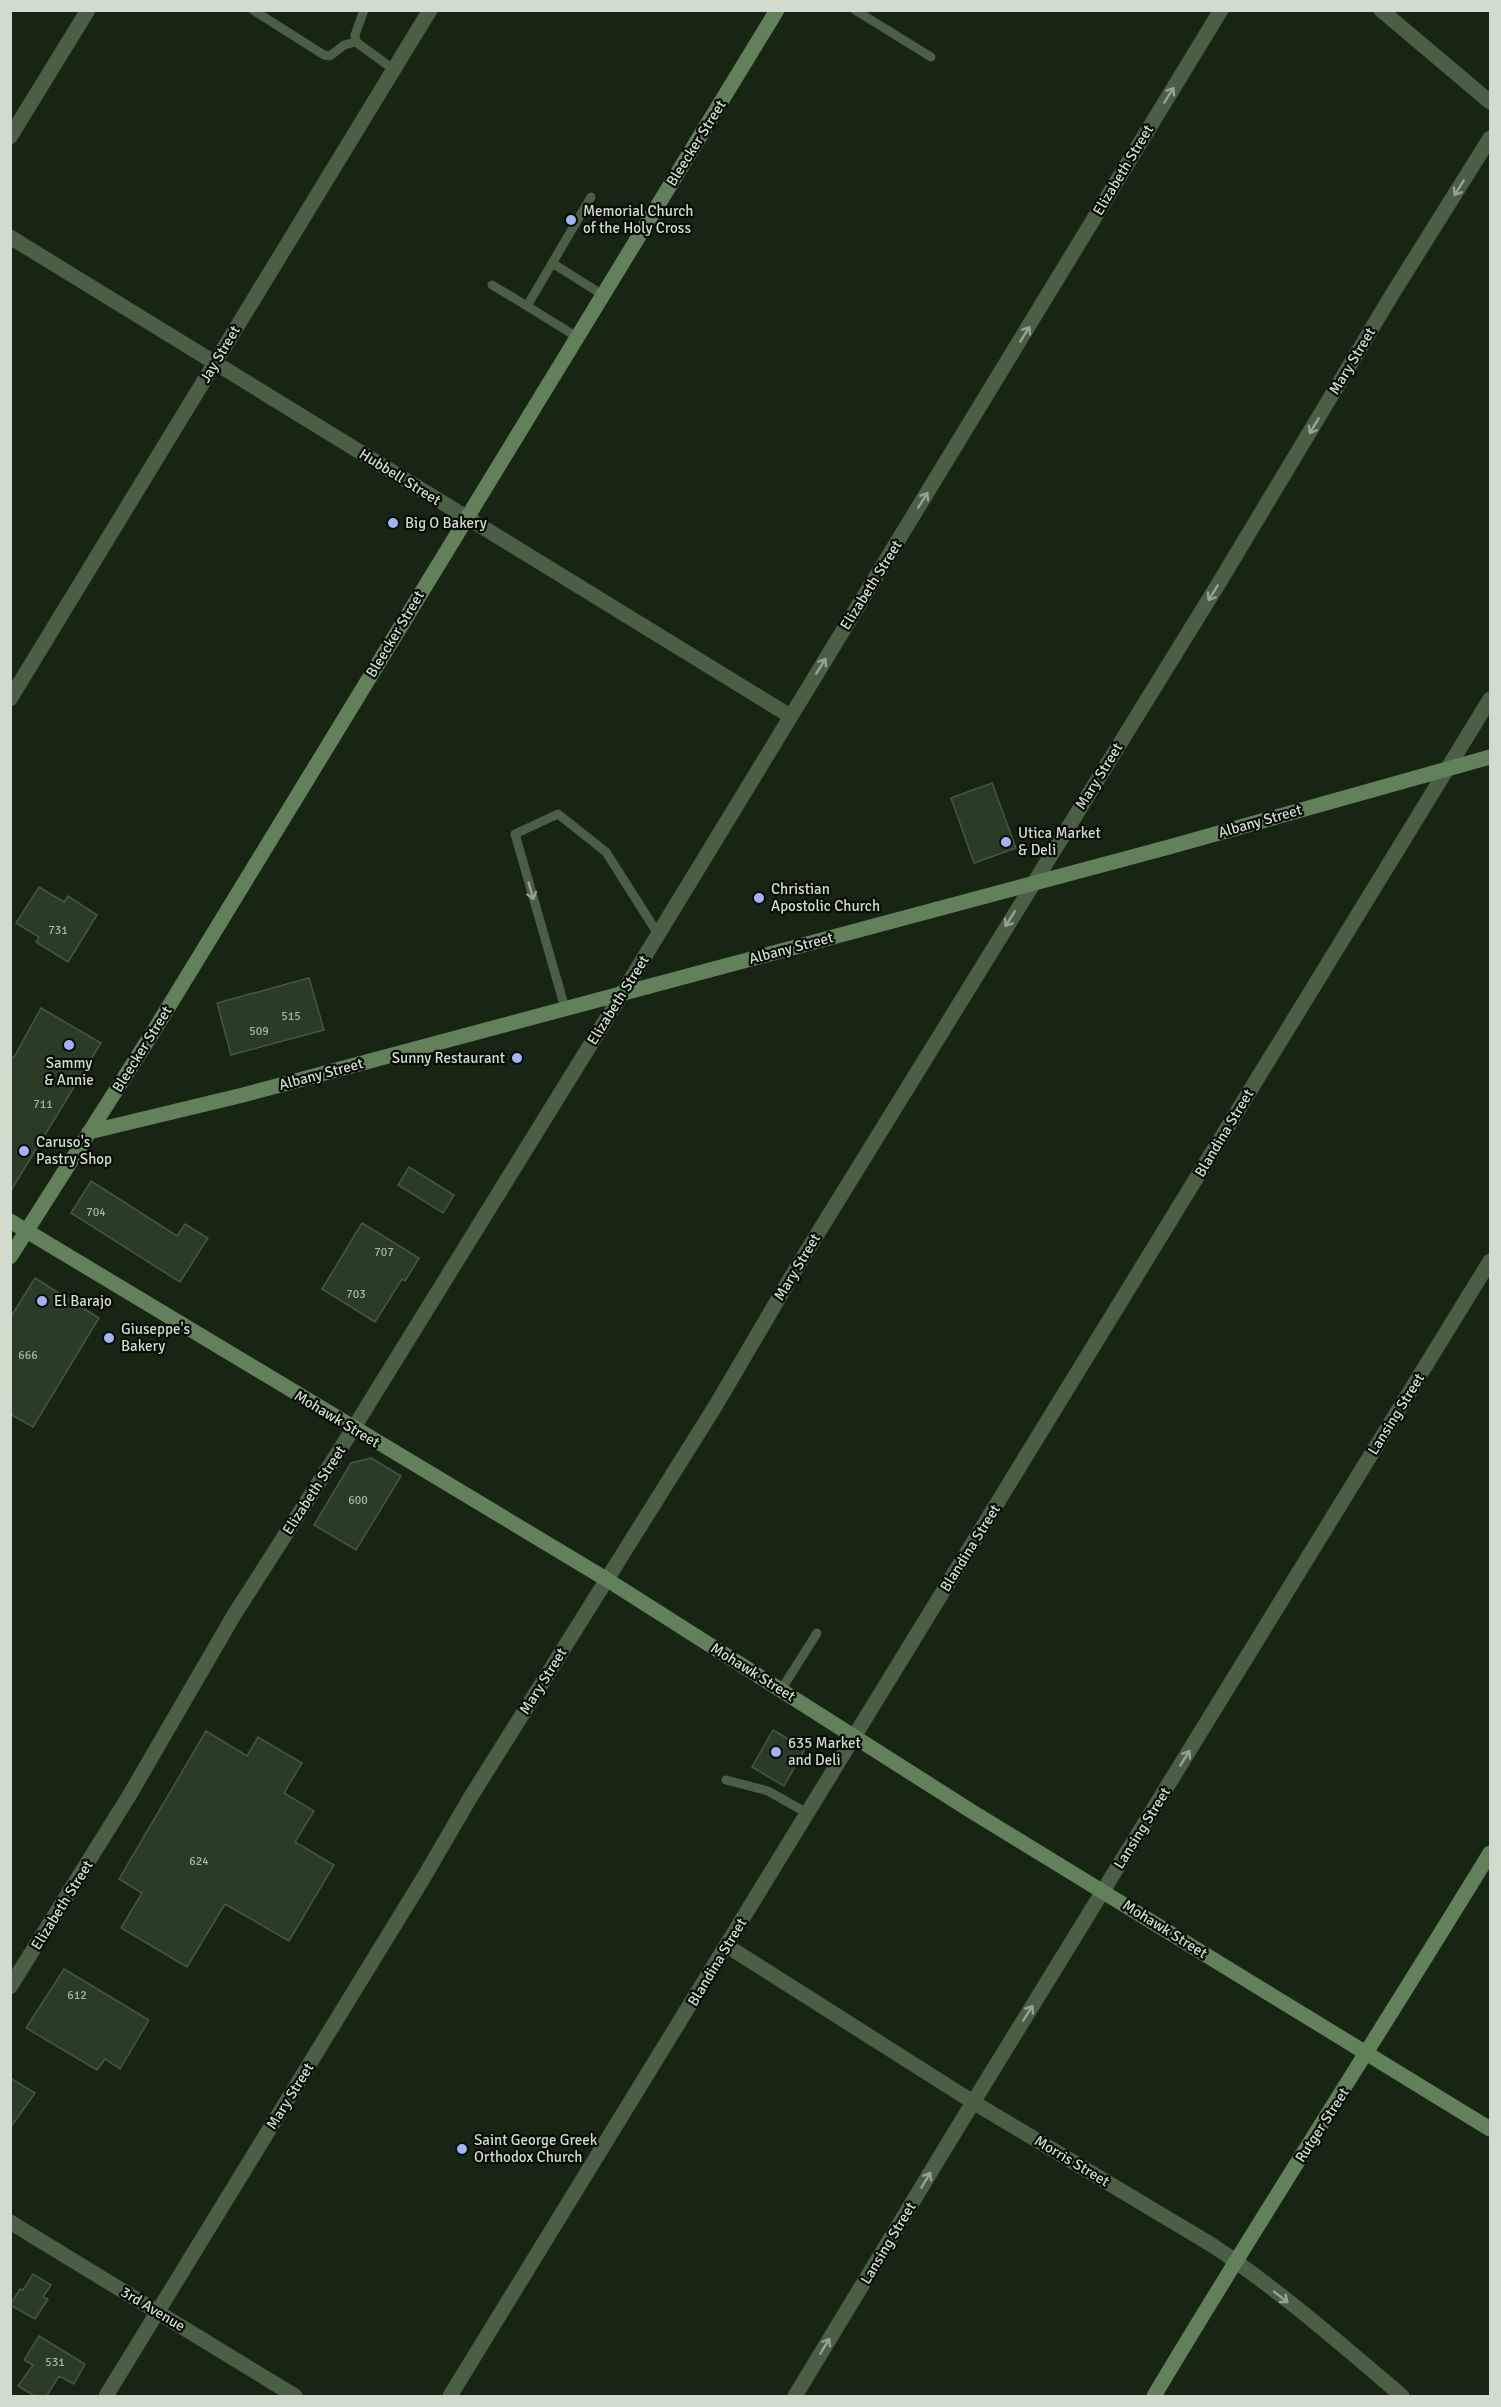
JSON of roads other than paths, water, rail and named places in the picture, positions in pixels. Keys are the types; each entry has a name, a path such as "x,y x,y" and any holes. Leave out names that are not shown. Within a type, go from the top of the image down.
{"street":[{"path":"10,137 88,10"},
{"name":"Jay Street","path":"10,699 430,10"},
{"name":"Bleecker Street","path":"10,1257 155,1029 777,10"},
{"name":"Elizabeth Street","path":"10,1987 129,1796 234,1615 353,1429 623,992 1221,10"},
{"path":"1381,10 1491,102"},
{"name":"Mary Street","path":"106,2397 470,1798 716,1405 797,1267 1219,583 1393,293 1491,138"},
{"name":"Hubbell Street","path":"10,237 790,716"},
{"name":"Blandina Street","path":"450,2397 1491,699"},
{"name":"Albany Street","path":"89,1132 243,1095 1032,884 1491,757"},
{"name":"Mohawk Street","path":"10,1221 606,1579 971,1811 1491,2129"},
{"name":"Lansing Street","path":"795,2397 973,2102 1491,1261"},
{"name":"Rutger Street","path":"1154,2397 1235,2261 1368,2054 1491,1853"},
{"name":"Morris Street","path":"727,1946 973,2102 1235,2261 1359,2359 1402,2397"},
{"name":"3rd Avenue","path":"10,2222 295,2397"}],"lane":[{"path":"253,10 324,55 330,56 344,45 356,42"},
{"path":"364,10 355,34 356,42 393,69"},
{"path":"855,10 931,57"},
{"path":"527,306 591,197"},
{"path":"552,263 603,295"},
{"path":"492,285 577,337"},
{"path":"565,1008 515,834 558,814 606,852 658,934"},
{"path":"781,1690 817,1633"},
{"path":"726,1780 768,1791 807,1813"}],"place":[{"name":"Memorial Church of the Holy Cross","path":"571,220"},
{"name":"Big O Bakery","path":"393,523"},
{"name":"Utica Market & Deli","path":"1006,842"},
{"name":"Christian Apostolic Church","path":"759,898"},
{"name":"Sammy & Annie","path":"69,1045"},
{"name":"Sunny Restaurant","path":"517,1058"},
{"name":"Caruso's Pastry Shop","path":"24,1151"},
{"name":"El Barajo","path":"42,1301"},
{"name":"Giuseppe's Bakery","path":"109,1338"},
{"name":"635 Market and Deli","path":"776,1752"},
{"name":"Saint George Greek Orthodox Church","path":"462,2149"}]}
